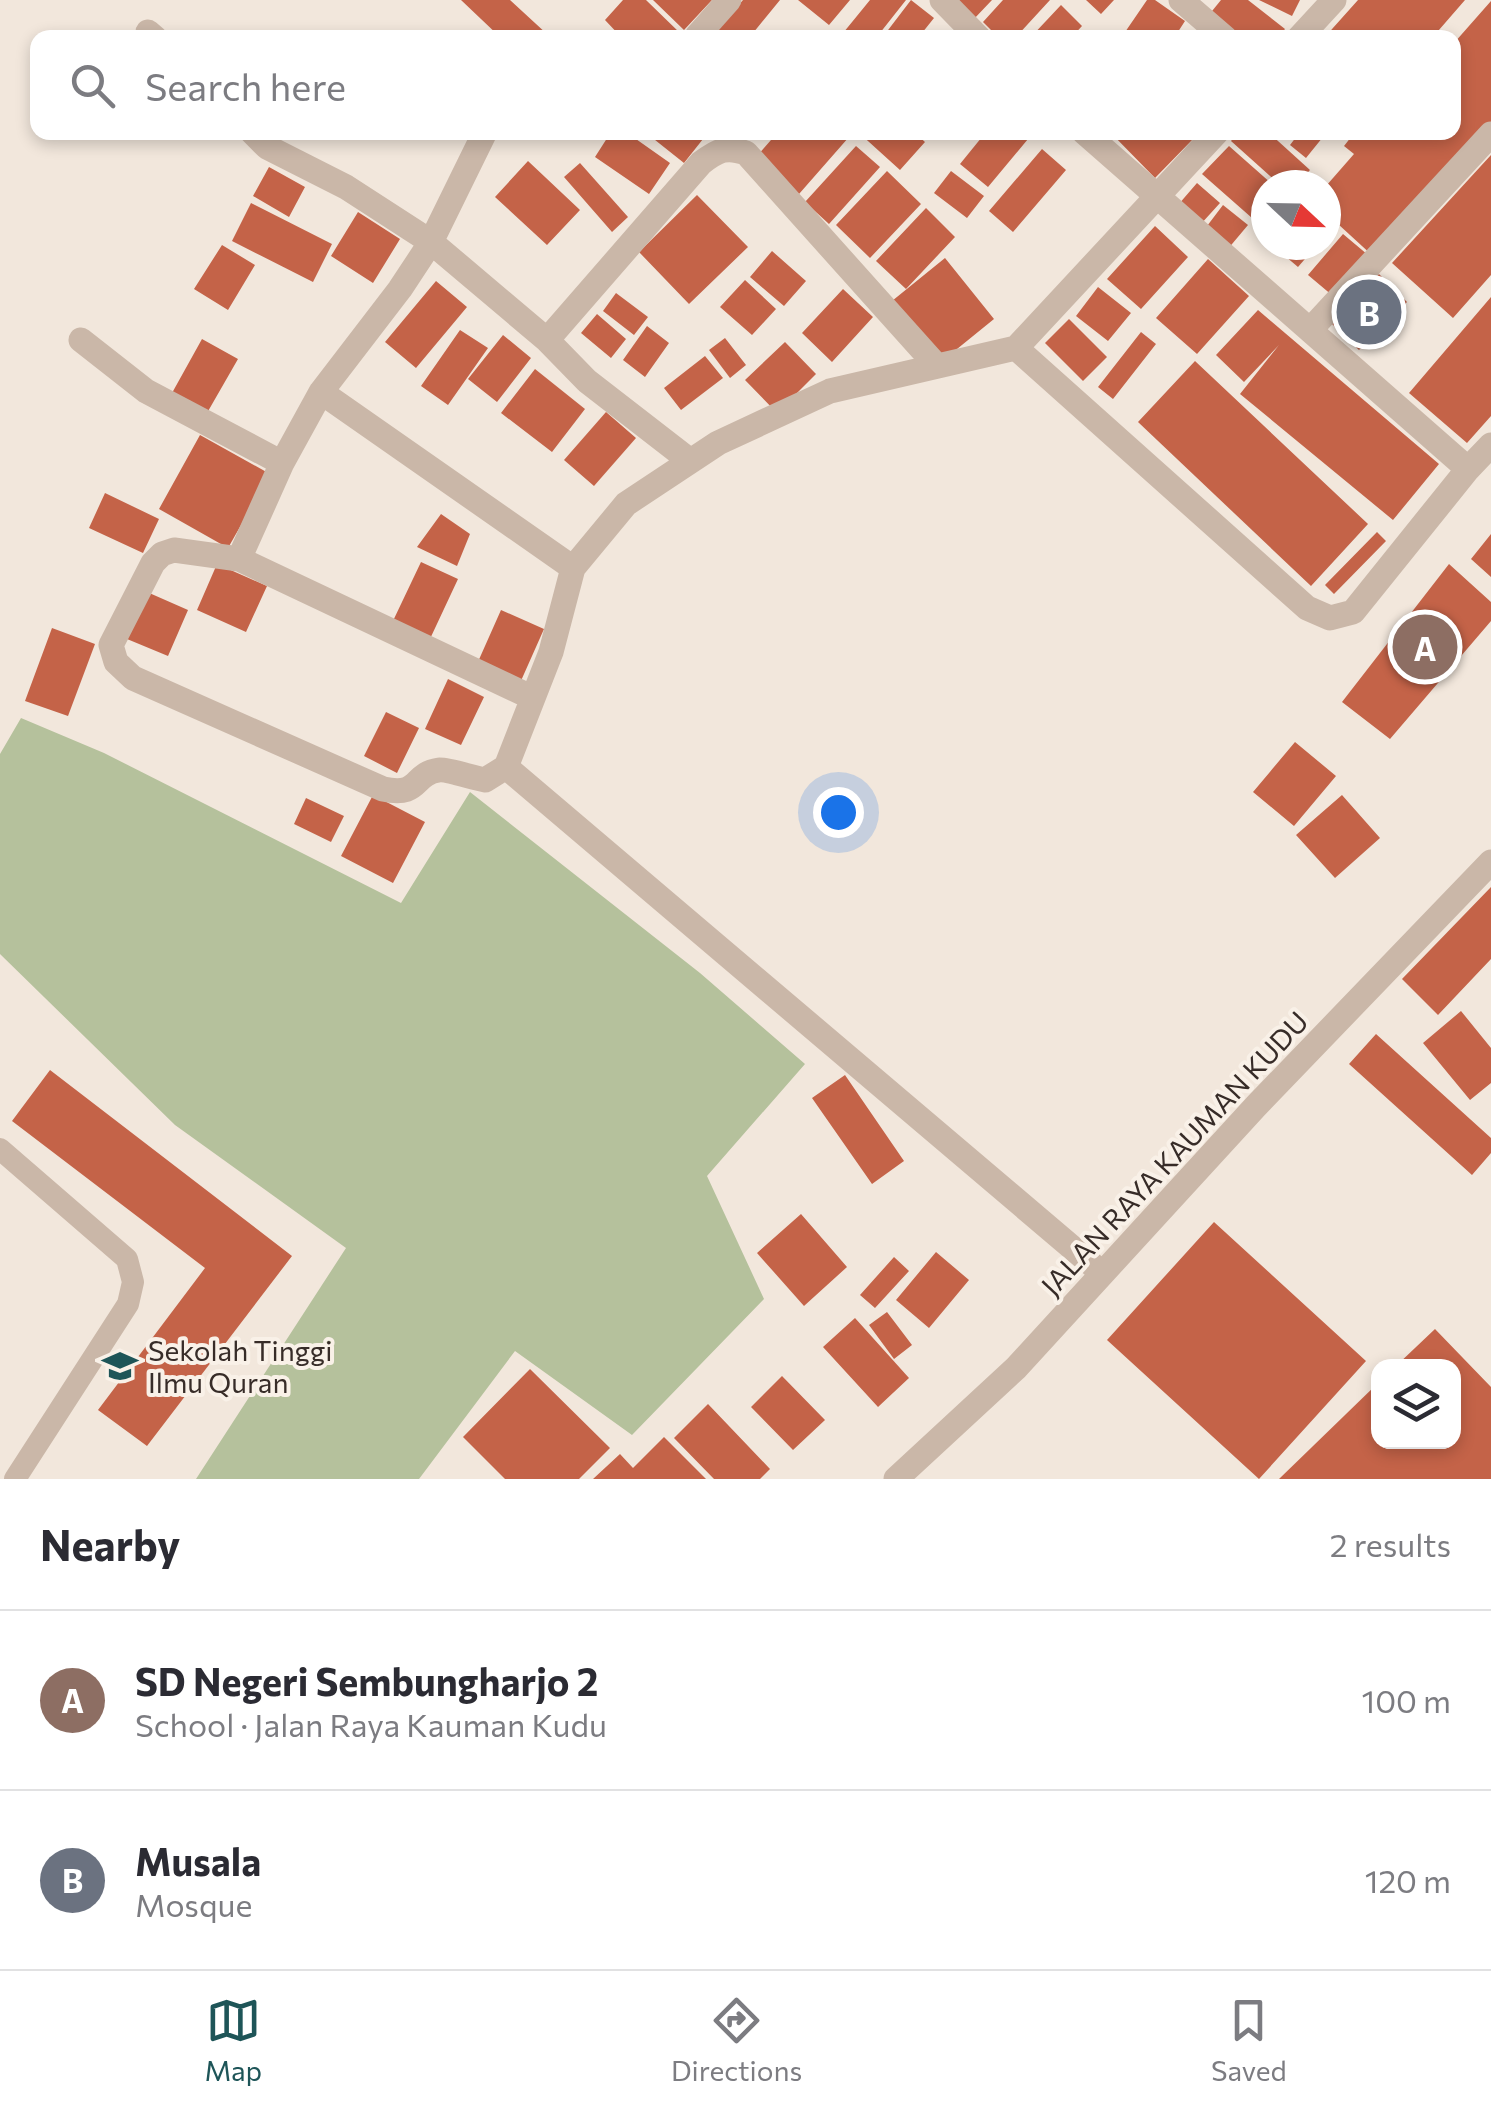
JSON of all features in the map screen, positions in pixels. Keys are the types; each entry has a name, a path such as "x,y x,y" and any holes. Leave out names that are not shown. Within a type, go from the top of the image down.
{"street":[{"path":"702,30 729,0"},
{"path":"942,0 972,30"},
{"path":"1182,0 1217,30"},
{"path":"1306,30 1334,0"},
{"path":"1310,329 1491,134"},
{"path":"260,140 312,172 346,187 431,242 547,340 587,381 689,460"},
{"path":"238,559 282,463 321,392 431,242 482,140"},
{"path":"1093,140 1468,469"},
{"path":"533,698 238,559 174,550 162,554 154,563 111,645 116,662 134,678 383,789 402,793 416,786 427,773 445,769 485,780 506,766 533,698 551,652 572,568 626,504 718,443 830,392 1016,348 1211,140"},
{"path":"547,340 702,163 718,150 731,148 746,153 936,365"},
{"path":"80,340 146,391 282,463"},
{"path":"1016,348 1307,608 1330,618 1353,612 1491,445"},
{"path":"321,392 572,568"},
{"path":"506,766 1102,1273"},
{"name":"JALAN RAYA KAUMAN KUDU","path":"896,1479 1016,1368 1256,1106 1491,862"}],"lane":[{"path":"0,1149 127,1259 133,1282 128,1304 15,1479"}],"green space":[{"path":"21,718 104,753 401,903 470,792 700,973 805,1064 707,1176 764,1299 632,1435 515,1351 419,1479 196,1479 346,1248 175,1125 0,954 0,754"}],"building":[{"path":"461,0 510,0 543,30 493,30"},
{"path":"623,0 646,0 677,30 614,30 605,20"},
{"path":"653,0 712,0 684,30"},
{"path":"743,0 780,0 756,30 717,30"},
{"path":"798,0 850,0 829,25"},
{"path":"870,0 906,0 882,30 846,30"},
{"path":"911,0 934,18 924,30 888,30"},
{"path":"952,0 992,0 973,20"},
{"path":"1003,0 1050,0 1022,30 991,30 983,22"},
{"path":"1086,0 1114,0 1101,14"},
{"path":"1147,0 1155,0 1185,21 1179,30 1126,30"},
{"path":"1221,0 1248,0 1285,29 1225,30 1208,16"},
{"path":"1259,0 1300,0 1292,16"},
{"path":"1358,0 1465,0 1439,30 1331,30"},
{"path":"1491,1 1491,126 1374,257 1341,227 1340,170 1354,154 1344,146 1349,140 1461,140 1461,35"},
{"path":"1061,5 1082,26 1078,30 1038,30"},
{"path":"606,140 637,140 670,163 649,194 595,157"},
{"path":"655,140 702,140 684,163"},
{"path":"771,140 846,140 799,194 756,157"},
{"path":"867,140 923,140 900,170"},
{"path":"980,140 1027,140 988,187 960,164"},
{"path":"1118,140 1192,140 1155,178"},
{"path":"1232,140 1277,140 1310,170 1263,170"},
{"path":"1294,140 1321,140 1306,158 1290,145"},
{"path":"856,146 880,167 829,224 805,202"},
{"path":"1229,146 1256,170 1251,170 1251,217 1202,174"},
{"path":"1042,149 1066,170 1013,232 989,211"},
{"path":"1491,155 1491,275 1453,318 1392,263"},
{"path":"528,161 580,210 547,245 495,197"},
{"path":"580,163 628,217 612,232 564,177"},
{"path":"269,167 305,187 289,217 253,196"},
{"path":"887,171 921,204 870,258 836,225"},
{"path":"951,171 984,196 967,218 934,193"},
{"path":"1197,183 1220,203 1200,225 1178,205"},
{"path":"697,195 748,247 689,304 639,252"},
{"path":"251,203 332,244 313,282 232,241"},
{"path":"1223,205 1248,225 1227,250 1204,230"},
{"path":"926,208 955,237 906,289 876,261"},
{"path":"358,212 400,239 373,283 331,256"},
{"path":"1155,226 1188,257 1141,309 1107,279"},
{"path":"1343,234 1368,255 1333,296 1308,275 1321,260 1341,260"},
{"path":"222,245 255,265 228,310 194,289"},
{"path":"772,251 806,281 784,306 750,277"},
{"path":"945,258 994,319 941,362 892,301"},
{"path":"1208,259 1249,296 1197,354 1156,318"},
{"path":"1379,274 1407,302 1359,350 1331,323"},
{"path":"745,280 776,309 752,335 720,307"},
{"path":"436,281 467,307 416,368 385,342"},
{"path":"1098,287 1131,313 1108,341 1076,316"},
{"path":"843,289 873,317 832,362 802,333"},
{"path":"616,293 648,317 634,335 603,311"},
{"path":"1491,297 1491,416 1467,443 1409,393"},
{"path":"1258,310 1439,464 1393,520 1240,394 1279,345 1244,382 1216,355"},
{"path":"597,314 626,339 611,358 581,333"},
{"path":"1069,319 1107,357 1083,381 1045,343"},
{"path":"647,326 669,343 645,377 623,360"},
{"path":"460,330 488,348 448,405 421,386"},
{"path":"1141,332 1156,344 1113,399 1098,387"},
{"path":"503,335 531,358 497,402 468,379"},
{"path":"725,338 746,365 730,378 709,350"},
{"path":"202,339 238,359 207,413 172,393"},
{"path":"785,342 816,374 777,413 745,380"},
{"path":"705,356 723,378 681,410 664,388"},
{"path":"1195,361 1368,524 1311,586 1138,422"},
{"path":"535,369 585,409 552,452 501,413"},
{"path":"606,412 636,438 594,486 564,460"},
{"path":"200,435 270,474 228,548 159,509"},
{"path":"105,493 159,519 143,553 89,528"},
{"path":"441,514 470,534 457,566 417,547"},
{"path":"1377,532 1386,541 1334,594 1325,585"},
{"path":"1491,534 1491,577 1471,559"},
{"path":"421,562 458,579 429,641 392,623"},
{"path":"217,564 267,586 246,632 197,610"},
{"path":"1449,564 1491,602 1491,621 1390,739 1342,702"},
{"path":"147,592 188,610 168,656 127,639"},
{"path":"501,610 544,629 520,683 477,664"},
{"path":"52,628 95,644 68,716 25,701"},
{"path":"448,679 484,697 461,745 425,729"},
{"path":"386,712 419,728 397,773 364,756"},
{"path":"1295,742 1336,776 1294,826 1253,792"},
{"path":"373,795 425,822 393,883 341,856"},
{"path":"1342,795 1380,838 1335,878 1296,835"},
{"path":"306,798 344,816 331,842 294,824"},
{"path":"1491,887 1491,959 1438,1015 1402,979"},
{"path":"1461,1011 1491,1048 1491,1083 1470,1100 1423,1043"},
{"path":"1376,1034 1491,1138 1491,1153 1472,1175 1349,1064"},
{"path":"50,1070 292,1256 147,1446 98,1410 205,1268 12,1121"},
{"path":"845,1075 904,1161 872,1184 812,1098"},
{"path":"801,1214 847,1267 804,1306 757,1253"},
{"path":"1214,1222 1366,1361 1259,1479 1107,1340"},
{"path":"936,1252 969,1280 929,1328 896,1300"},
{"path":"894,1257 909,1271 875,1308 860,1295"},
{"path":"887,1312 912,1345 894,1359 869,1325"},
{"path":"855,1318 909,1378 878,1407 823,1347"},
{"path":"1435,1329 1491,1387 1491,1479 1279,1479 1371,1390 1371,1449 1461,1449 1461,1359 1403,1359"},
{"path":"530,1369 610,1448 579,1479 505,1479 463,1437"},
{"path":"782,1376 825,1420 793,1450 751,1407"},
{"path":"708,1404 770,1469 760,1479 714,1479 674,1438"},
{"path":"664,1437 706,1479 593,1479 620,1454 633,1468"}],"place":[{"name":"Musala","path":"1369,312"},
{"name":"SD Negeri Sembungharjo 2","path":"1425,647"},
{"name":"Sekolah Tinggi Ilmu Quran","path":"120,1366"}]}
